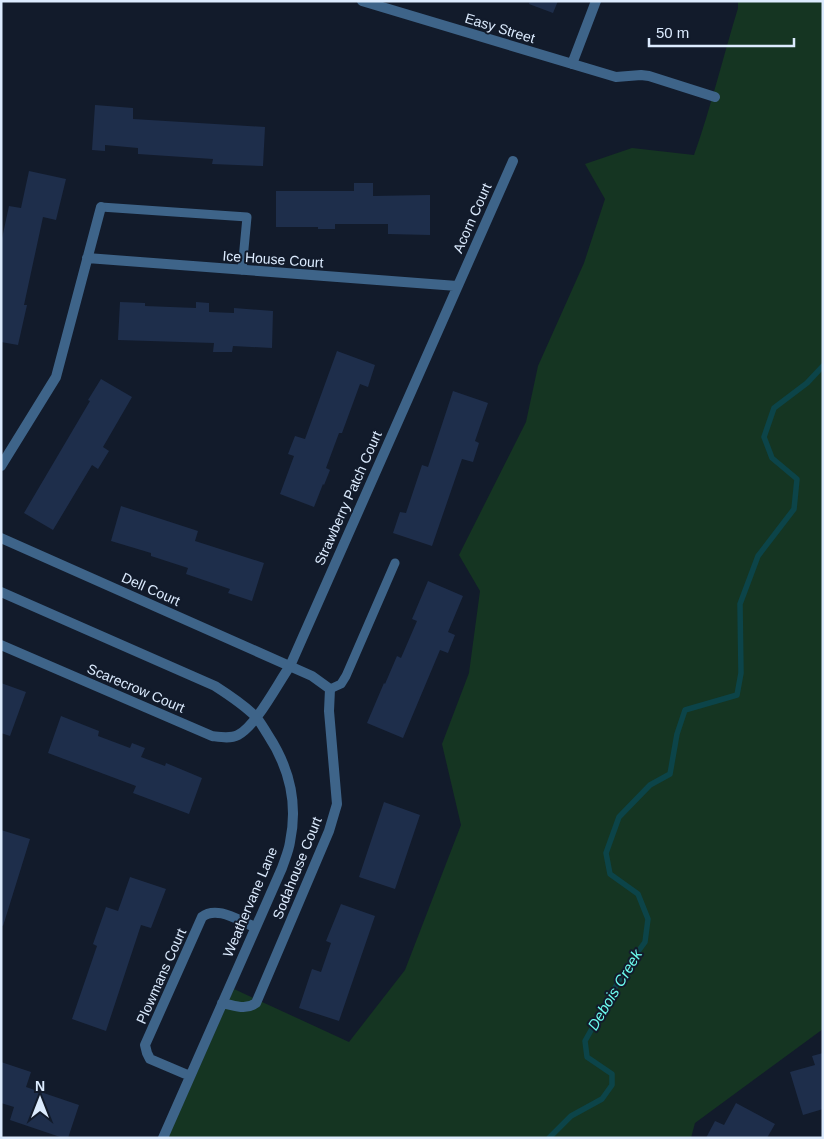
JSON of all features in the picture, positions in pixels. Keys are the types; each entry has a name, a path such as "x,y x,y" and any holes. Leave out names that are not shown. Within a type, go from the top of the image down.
{"street":[{"name":"Easy Street","path":"362,1 616,77 649,76 715,97"},
{"path":"572,64 596,1"},
{"name":"Acorn Court","path":"457,286 513,161"},
{"path":"1,466 56,377 101,207"},
{"name":"Ice House Court","path":"87,258 457,286"},
{"name":"Strawberry Patch Court","path":"256,717 290,666 457,286"},
{"name":"Dell Court","path":"1,538 290,666"},
{"name":"Weathervane Lane","path":"1,592 214,686 230,695 256,717 277,748 285,766 292,795 293,819 290,842 282,868 163,1138"},
{"name":"Scarecrow Court","path":"1,645 212,736 223,738 238,736 256,717"},
{"path":"290,666 312,676 330,689"},
{"name":"Sodahouse Court","path":"222,1003 242,1007 250,1007 256,1003 329,831 337,804 329,711 330,689"},
{"name":"Plowmans Court","path":"190,1076 150,1059 146,1045 202,917 207,913 216,911 255,927"}],"lane":[{"path":"101,207 247,217 242,270"},
{"path":"330,689 341,684 346,676 395,564"}],"green space":[{"path":"738,1 823,1 823,1029 695,1123 691,1138 168,1138 234,989 349,1042 405,970 461,825 442,744 469,673 480,591 459,555 526,422 538,366 584,263 605,199 585,164 632,148 694,155 738,8"}],"building":[{"path":"530,1 558,1 553,13 529,4"},
{"path":"95,105 133,108 133,119 265,127 263,166 212,164 213,159 138,154 138,148 105,145 105,151 92,150"},
{"path":"29,171 66,179 56,220 43,217 24,305 27,305 18,345 1,342 1,243 9,206 21,208"},
{"path":"354,183 373,183 373,196 430,195 430,235 388,234 388,224 335,224 335,229 276,227 276,191 354,191"},
{"path":"120,302 145,303 145,306 196,308 196,302 209,303 209,312 234,313 234,308 273,311 272,348 233,346 232,352 213,352 214,343 118,340"},
{"path":"337,351 375,365 368,387 360,384 342,433 339,433 326,468 330,470 314,507 280,494 294,456 288,454 295,436 305,439"},
{"path":"101,379 132,397 103,447 109,451 98,469 92,465 53,530 24,513"},
{"path":"453,391 488,403 475,441 479,443 473,462 462,459 432,546 393,533 400,512 406,513 422,465 428,467"},
{"path":"121,506 198,531 195,541 264,563 252,601 228,593 230,589 186,574 188,568 151,556 151,553 111,541"},
{"path":"428,581 463,596 448,632 455,635 448,653 440,650 403,738 367,723 397,656 401,658 417,621 412,619"},
{"path":"1,683 26,692 10,736 1,733"},
{"path":"61,716 99,731 98,736 130,748 132,743 145,748 141,757 165,766 166,763 202,778 189,814 133,793 136,786 48,753"},
{"path":"384,802 420,815 395,889 359,877"},
{"path":"1,830 30,839 3,926 1,925"},
{"path":"130,877 166,889 151,928 141,925 106,1031 72,1019 97,946 93,944 106,907 118,911"},
{"path":"341,904 375,916 339,1021 299,1008 312,969 321,972 331,943 326,941"},
{"path":"823,1053 823,1109 803,1115 790,1072 815,1065 812,1056"},
{"path":"1,1062 31,1072 26,1087 79,1105 68,1138 10,1120 14,1107 1,1103"},
{"path":"736,1103 775,1124 767,1138 706,1138 715,1121 724,1125"}],"waterway":[{"name":"Debois Creek","path":"549,1138 571,1116 602,1099 612,1085 612,1074 587,1057 585,1041 626,968 645,942 648,919 638,894 610,874 606,853 619,817 650,785 670,774 677,734 685,710 737,695 741,673 740,604 758,556 794,509 797,479 772,458 764,437 774,408 807,383 823,366"}]}
